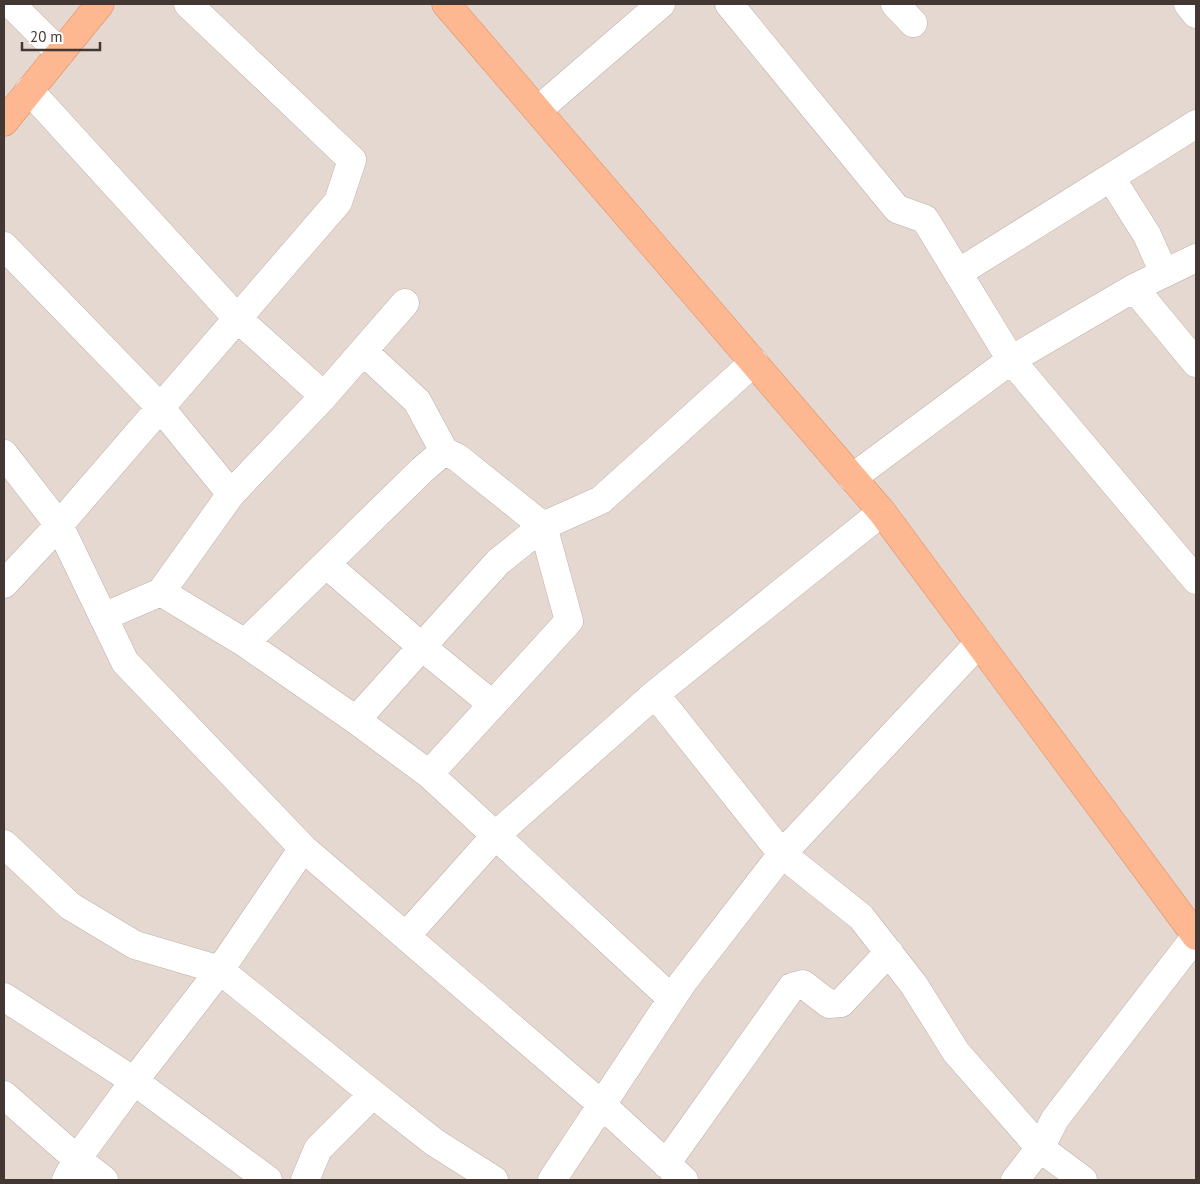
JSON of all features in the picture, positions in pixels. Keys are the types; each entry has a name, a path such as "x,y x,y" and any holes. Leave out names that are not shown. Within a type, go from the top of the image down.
{"main road":[{"path":"4,122 100,4"},
{"path":"449,5 882,512 1196,936"}],"street":[{"path":"11,4 60,53"},
{"path":"4,584 60,525 338,202 352,160 188,4"},
{"path":"538,110 661,4"},
{"path":"729,4 897,210 925,219 1011,360 1196,580"},
{"path":"895,4 913,24"},
{"path":"1188,4 1196,14"},
{"path":"30,90 237,318 324,396"},
{"path":"958,273 1196,124"},
{"path":"1111,178 1147,235 1164,273"},
{"path":"4,246 160,407 231,494"},
{"path":"852,478 1011,360 1134,288 1196,258"},
{"path":"1134,288 1196,362"},
{"path":"103,617 161,592 231,494 324,396 405,303"},
{"path":"363,351 417,401 444,451 458,458 543,526 569,621 429,774"},
{"path":"356,720 498,562 543,526 601,500 754,362"},
{"path":"245,643 422,470 444,451"},
{"path":"4,454 60,525 125,662 303,848 601,1104 675,1172 792,987 803,984 829,1004 841,1003 889,952"},
{"path":"406,936 496,835 655,694 882,512"},
{"path":"326,564 422,647 492,704"},
{"path":"161,592 245,643 356,720 429,774 672,1000"},
{"path":"552,1180 683,982 782,854 979,643"},
{"path":"655,694 782,854 861,917 914,985 956,1052 1040,1148 1083,1180"},
{"path":"4,844 70,906 135,945 220,970 434,1142 494,1180"},
{"path":"71,1170 134,1081 220,970 303,848"},
{"path":"1015,1180 1040,1148 1055,1119 1196,936"},
{"path":"4,997 134,1081 268,1180"},
{"path":"305,1180 318,1149 373,1094"},
{"path":"4,1095 71,1170 104,1180"}],"shaded area":[{"path":"4,4 1196,4 1196,1180 4,1180"}]}
